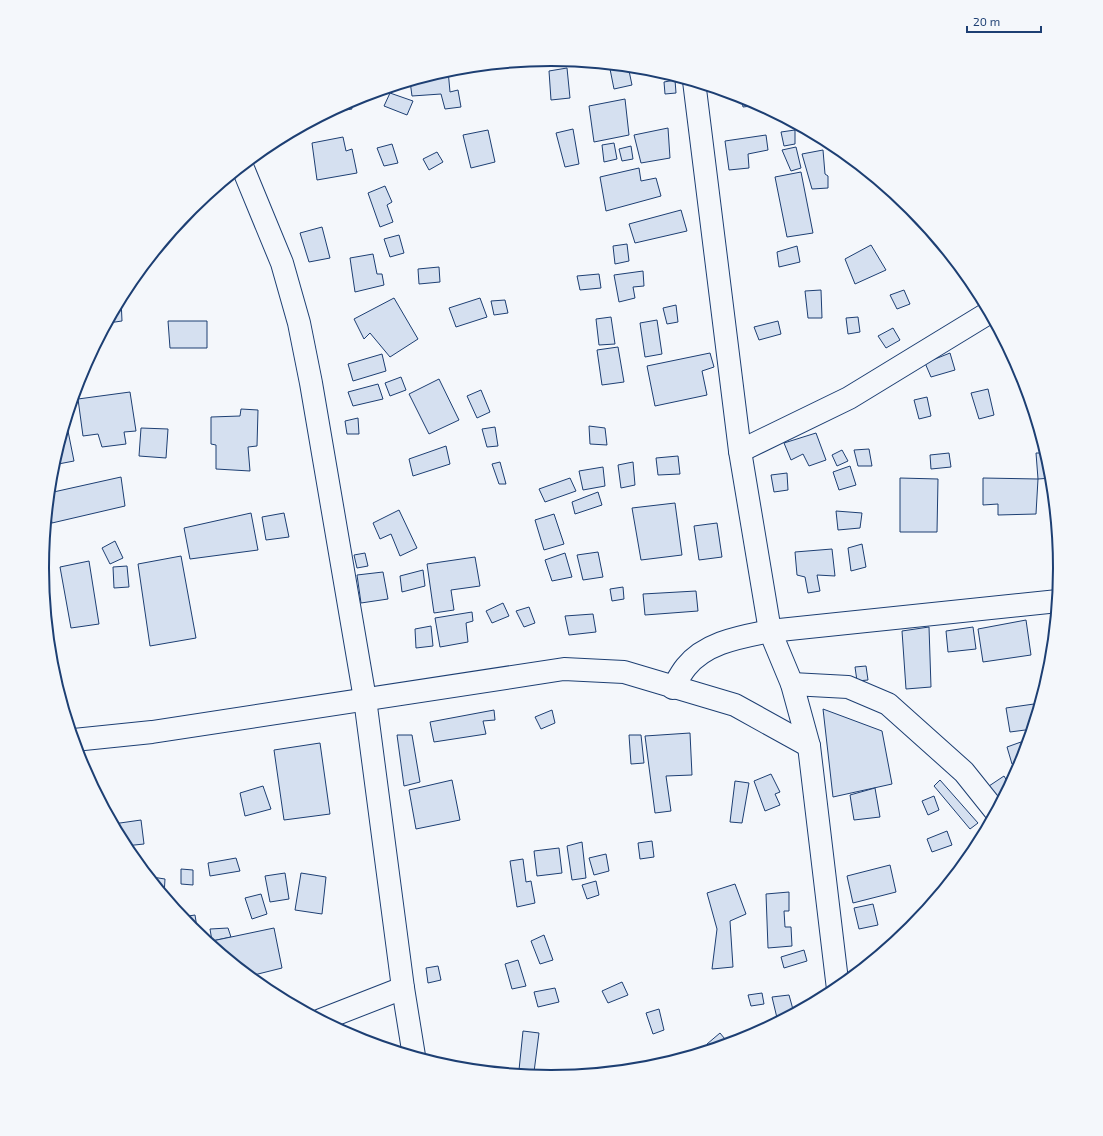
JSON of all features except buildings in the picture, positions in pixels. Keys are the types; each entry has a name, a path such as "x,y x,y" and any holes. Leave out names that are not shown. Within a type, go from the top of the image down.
{"street":[{"path":"695,87 740,451 770,631 792,684 808,746 837,982"},
{"path":"244,171 282,263 299,323 311,383 365,699 403,988 413,1051"},
{"path":"740,451 849,398 986,315"},
{"path":"673,688 686,666 696,657 713,646 733,639 770,631 1053,602"},
{"path":"79,739 152,732 564,669 624,672 673,688 734,705 808,746"},
{"path":"792,684 848,687 888,704 964,772 993,808"},
{"path":"327,1018 403,988"}]}
